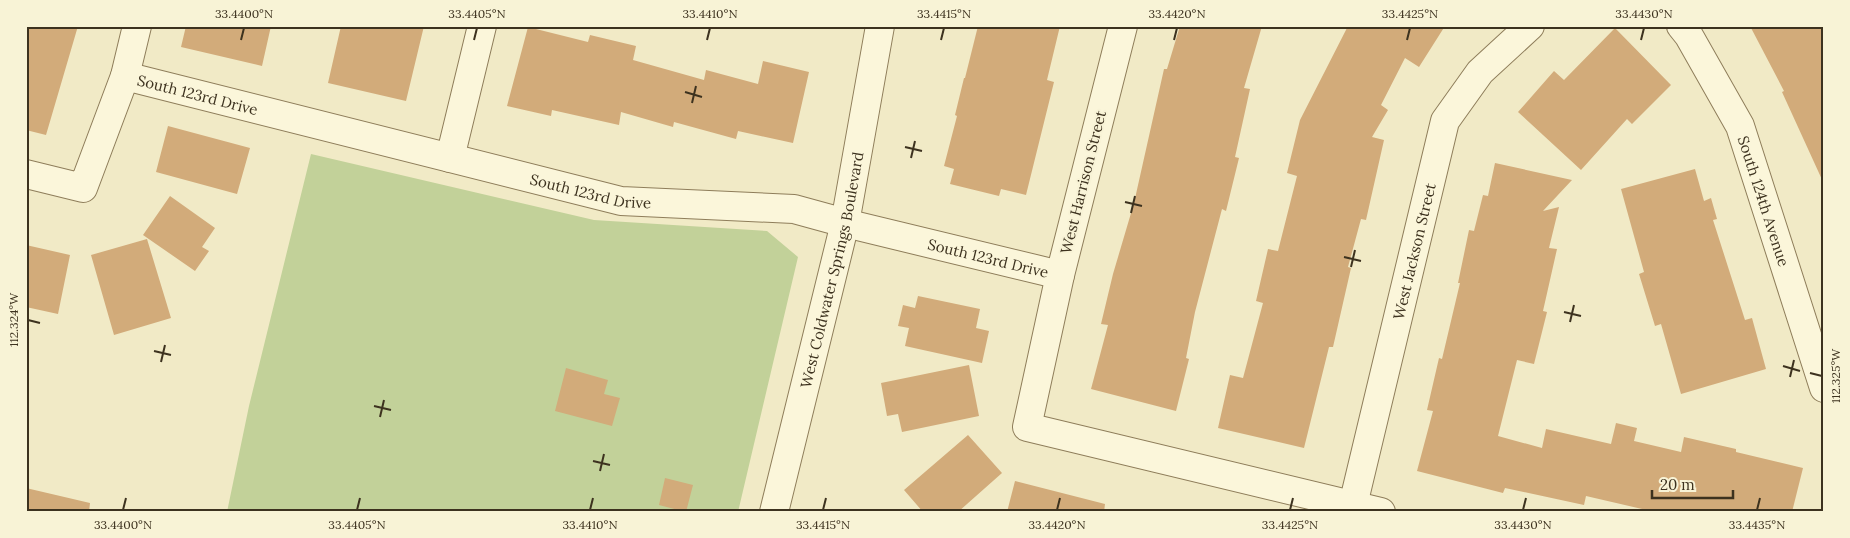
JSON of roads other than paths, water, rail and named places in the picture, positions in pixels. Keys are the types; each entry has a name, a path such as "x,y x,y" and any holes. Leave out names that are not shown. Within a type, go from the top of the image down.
{"street":[{"path":"26,174 83,188 125,76 137,26"},
{"path":"450,158 482,26"},
{"name":"West Coldwater Springs Boulevard","path":"774,512 844,223 880,26"},
{"name":"West Harrison Street","path":"1123,26 1060,275 1028,427 1353,505"},
{"name":"West Jackson Street","path":"1353,505 1445,121 1480,72 1530,26"},
{"name":"South 124th Avenue","path":"1681,26 1689,36 1740,126 1824,388"},
{"name":"South 123rd Drive","path":"125,76 620,201 794,209 844,223 1060,275"},
{"path":"1353,505 1381,512"}]}
